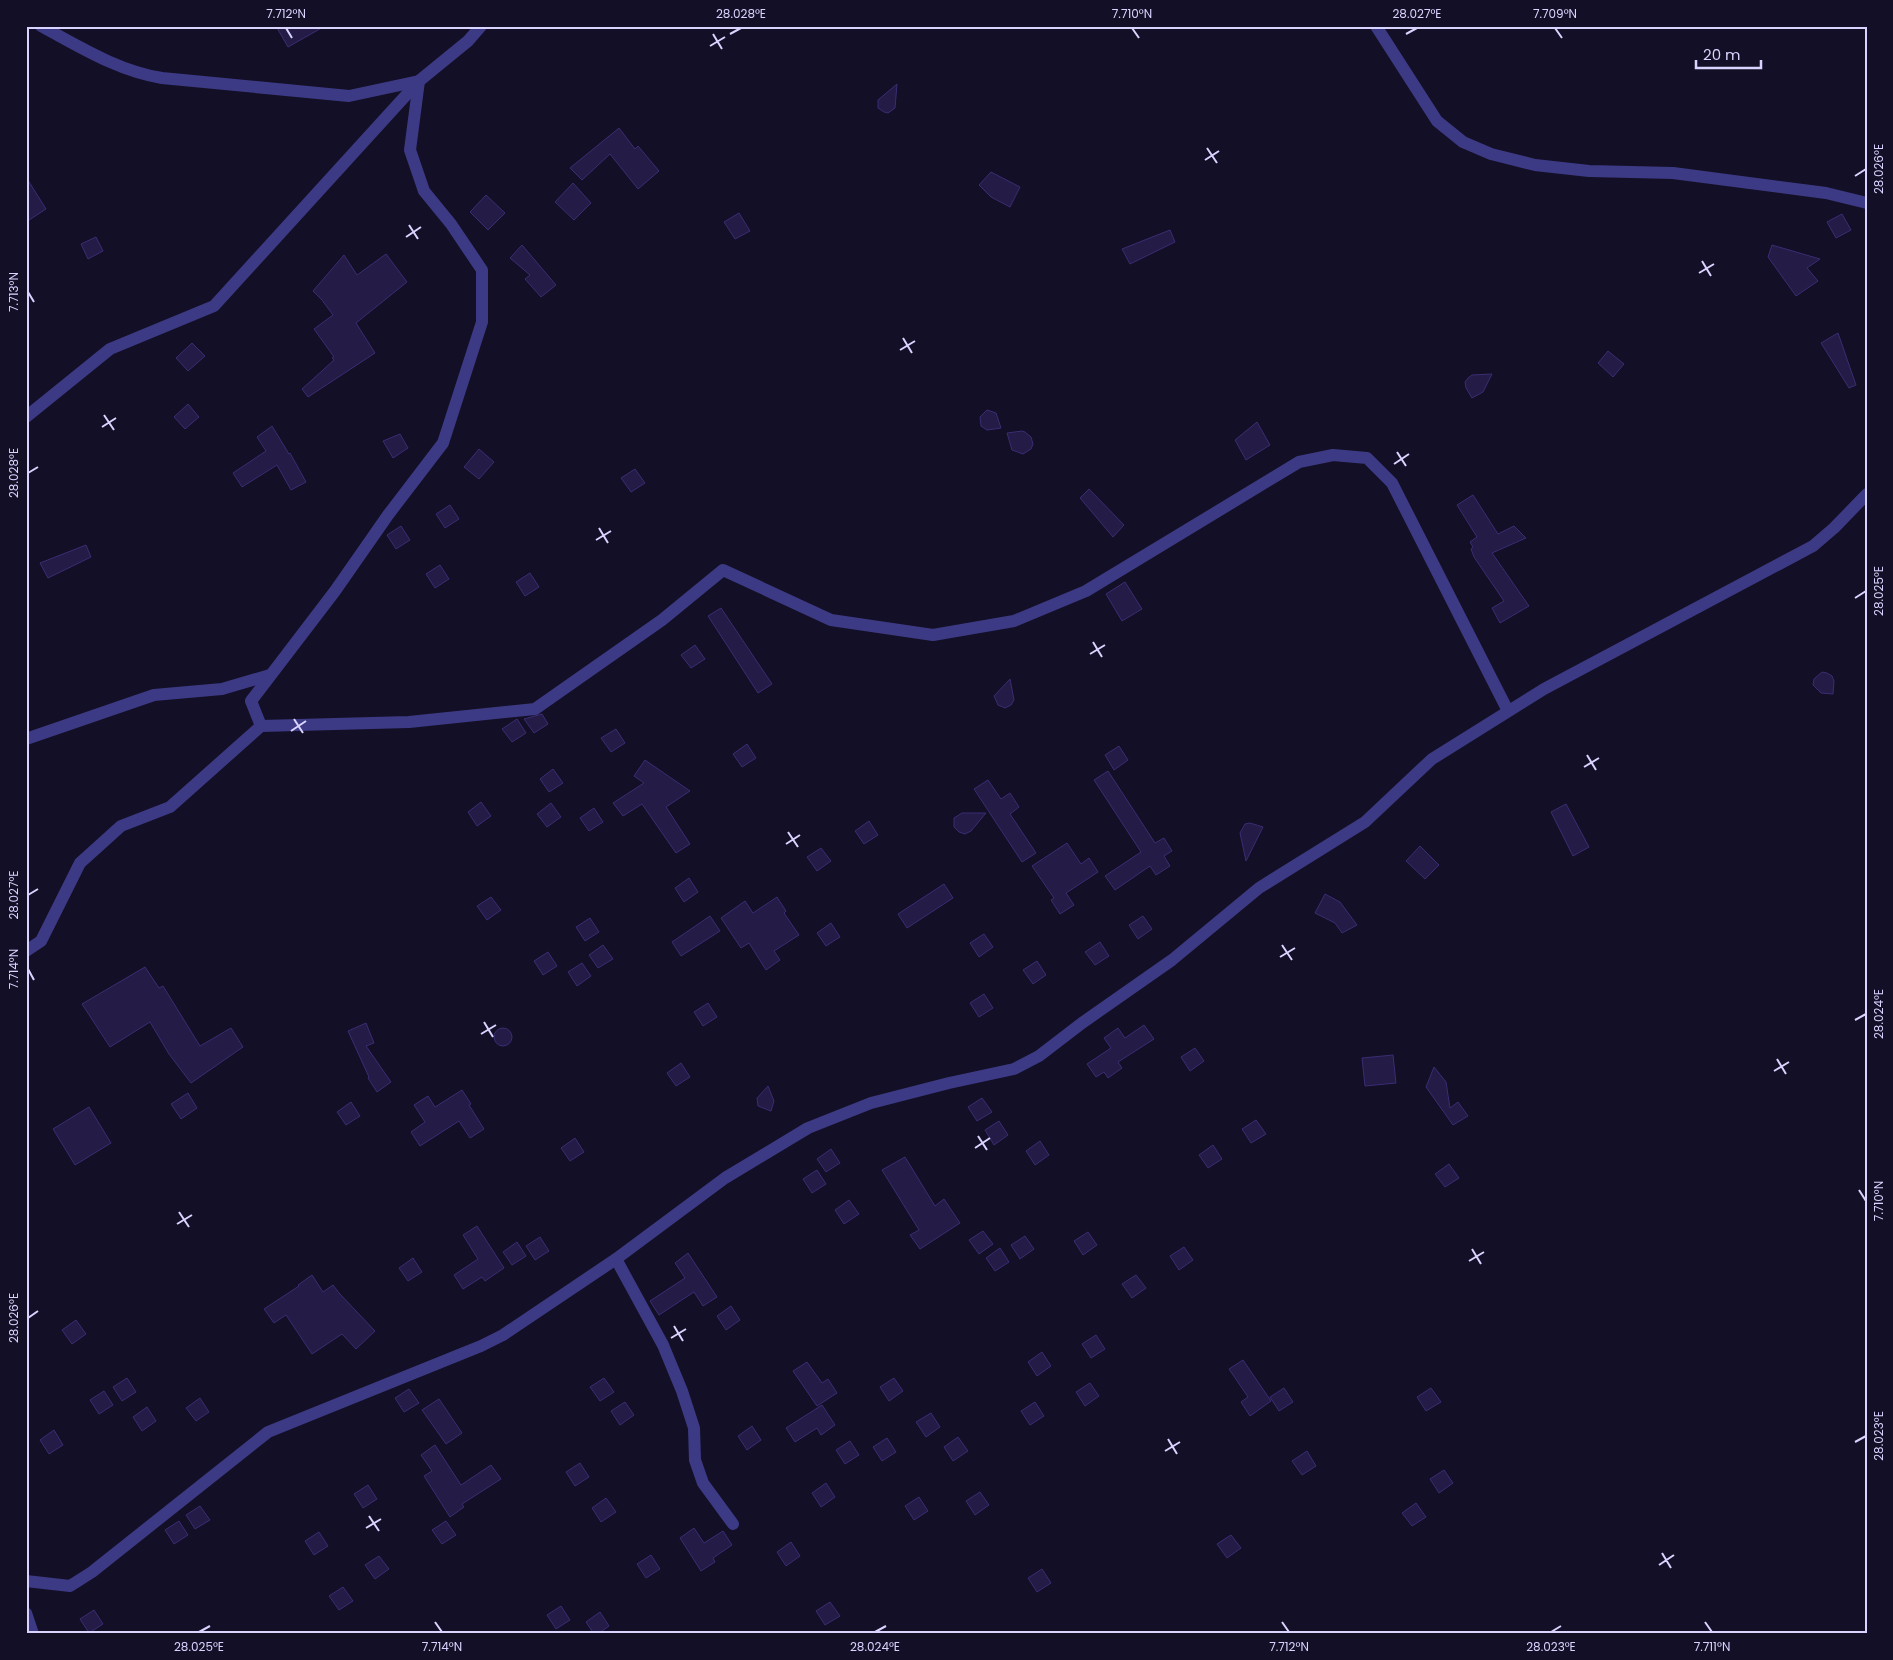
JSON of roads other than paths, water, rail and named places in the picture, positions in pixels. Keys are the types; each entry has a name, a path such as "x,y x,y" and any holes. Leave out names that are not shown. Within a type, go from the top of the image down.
{"street":[{"path":"41,26 124,69 140,75 349,96 419,81"},
{"path":"26,417 110,348 214,306 419,81 468,41 481,26"},
{"path":"1376,26 1437,121 1462,142 1491,154 1535,165 1589,171 1673,173 1826,193 1867,203"},
{"path":"261,726 251,701 335,591 388,515 443,443 482,322 482,270 451,224 424,191 410,150 419,81"},
{"path":"26,951 41,941 80,863 121,826 170,808 261,726 410,722 535,709 662,620 723,570 831,620 933,635 1014,621 1086,591 1299,462 1333,455 1367,458 1392,483 1508,711"},
{"path":"26,1581 70,1586 92,1572 268,1432 481,1346 503,1335 616,1259 725,1178 808,1128 872,1103 949,1083 1014,1069 1040,1056 1082,1023 1172,960 1259,888 1364,822 1432,759 1544,690 1813,546 1834,528 1867,494"},
{"path":"26,739 154,695 222,689 270,675"},
{"path":"616,1259 663,1345 682,1391 694,1428 695,1460 702,1483 733,1524"},
{"path":"26,1613 33,1634"}]}
